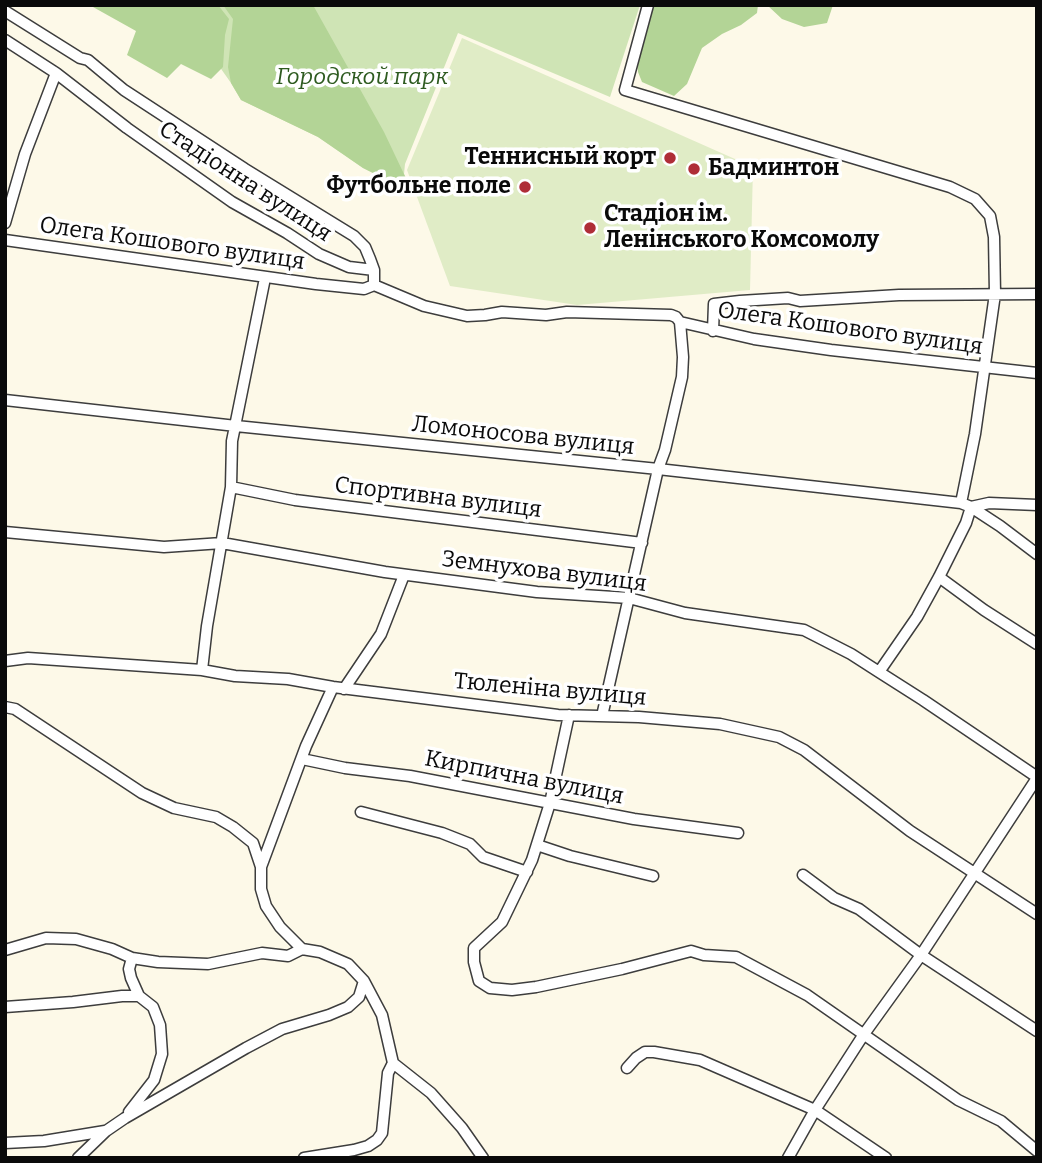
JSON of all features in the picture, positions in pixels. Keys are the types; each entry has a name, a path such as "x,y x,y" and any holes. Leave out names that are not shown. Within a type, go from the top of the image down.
{"street":[{"path":"648,5 625,90 950,187 975,199 990,216 994,237 995,294 966,505 966,523 917,617 879,672"},
{"name":"Стадіонна вулиця","path":"5,11 80,58 88,60 124,90 354,236 365,247 374,270 349,267 319,254 232,202 127,128 56,73 5,40"},
{"path":"5,223 25,154 56,73"},
{"name":"Олега Кошового вулиця","path":"5,240 265,278 364,289 374,285 424,306 467,316 502,312 546,315 567,312 671,315 680,322 754,339 1037,373"},
{"path":"374,270 374,285"},
{"path":"202,670 206,626 231,487 232,441 265,278"},
{"path":"713,331 713,304 788,298 800,301 899,295 1037,294"},
{"path":"602,716 658,469 682,377 680,322"},
{"name":"Ломоносова вулиця","path":"5,400 658,469 966,505 1037,505"},
{"name":"Спортивна вулиця","path":"231,487 295,500 642,543"},
{"path":"966,505 1037,554"},
{"name":"Земнухова вулиця","path":"5,532 164,547 222,543 404,575 537,592 629,598 685,612 804,630 851,654 1037,778"},
{"path":"261,867 306,747 338,688 382,634 404,575"},
{"path":"939,577 1037,644"},
{"name":"Тюленіна вулиця","path":"5,661 28,658 202,670 569,715 639,717 720,724 779,737 804,750 910,831 1037,914"},
{"path":"5,699 10,708 142,793 173,808 216,817 253,843 261,867 261,889 266,906 280,927 302,949 320,952 348,964 364,981 382,1015 393,1063 431,1093 462,1128 483,1158"},
{"path":"569,715 550,803 527,872 502,922 474,948 479,981 490,988 512,990 622,969 691,951 704,955 736,957 807,995 958,1100 1001,1122 1037,1151"},
{"name":"Кирпична вулиця","path":"302,759 345,768 410,776 634,819 738,833"},
{"path":"788,1158 864,1034 921,955 1037,778"},
{"path":"361,812 442,833 470,844 484,857 527,872"},
{"path":"537,845 653,877"},
{"path":"803,875 834,898 859,909 921,955 1037,1031"},
{"path":"5,950 46,938 76,939 132,958 208,964 261,953 288,956 302,949"},
{"path":"125,1118 154,1080 162,1054 160,1025 153,1007 139,996 129,969 132,958"},
{"path":"78,1158 106,1131 125,1118 282,1029 348,1007 359,997 364,981"},
{"path":"5,1007 139,996"},
{"path":"627,1068 645,1052 700,1060 815,1110 886,1158"},
{"path":"304,1158 354,1150 377,1140 382,1133 388,1073 393,1063"},
{"path":"5,1143 44,1141 106,1131"}],"green space":[{"path":"93,5 218,5 229,19 223,67 211,79 181,64 167,78 127,55 136,31"},
{"name":"Городской парк","path":"176,5 640,5 610,97 458,33 405,164 404,174 413,193 363,168 318,137 241,100"},
{"path":"223,5 313,5 384,132 413,193 363,168 318,137 241,100 231,83 228,67 233,19"},
{"path":"654,5 758,5 757,13 702,48 687,84 674,96 642,82 638,72 637,62"},
{"path":"767,5 833,5 827,23 804,27 782,19"},
{"name":"Стадіон ім. Ленінського Комсомолу","path":"462,38 753,167 750,290 577,305 450,286 407,170"}],"place":[{"name":"Теннисный корт","path":"670,158"},
{"name":"Бадминтон","path":"694,169"},
{"name":"Футбольне поле","path":"525,187"},
{"name":"Стадіон ім. Ленінського Комсомолу","path":"590,228"}]}
